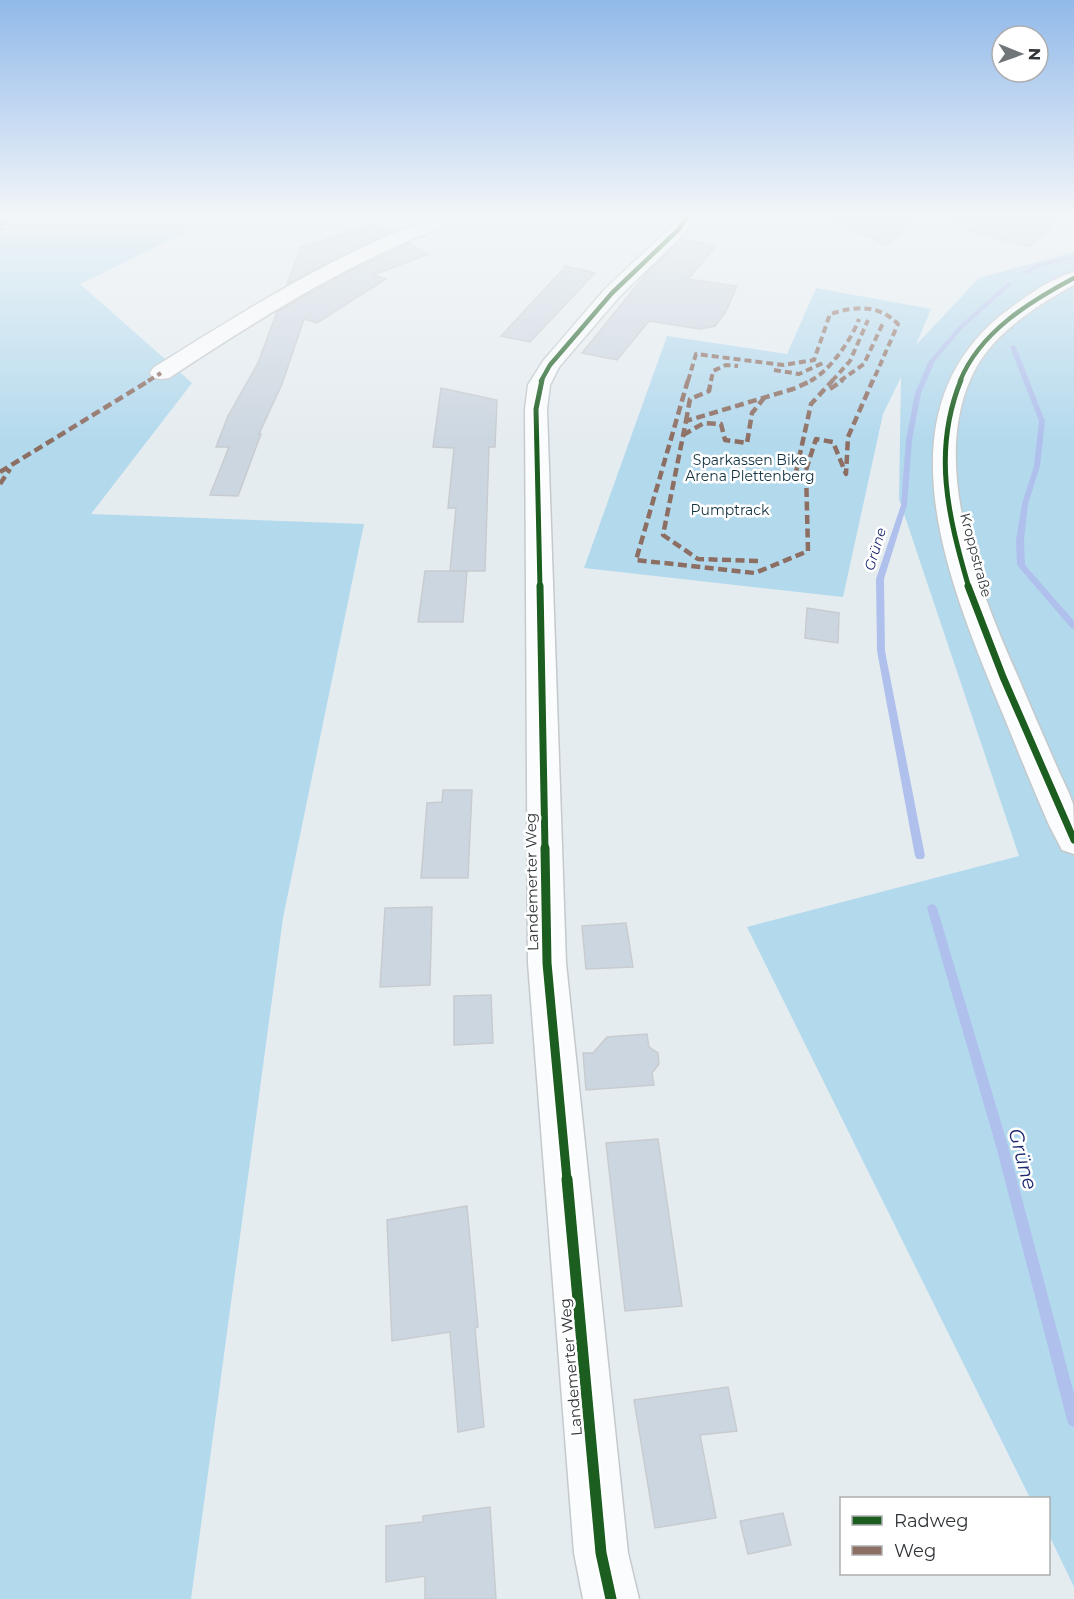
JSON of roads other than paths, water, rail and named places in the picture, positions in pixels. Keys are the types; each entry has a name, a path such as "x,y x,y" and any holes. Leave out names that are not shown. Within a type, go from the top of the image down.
{"street":[{"path":"161,373 288,292"},
{"name":"Landemerter Weg","path":"611,1599 601,1553 547,963 536,409 539,385 550,365 614,292"},
{"name":"Kroppstraße","path":"1047,292 991,334 966,367 950,408 943,457 951,521 963,571 995,658 1074,840"}],"waterway":[{"name":"Grüne","path":"920,856 881,651 880,579 904,505 909,440 918,393 932,361 960,328 1001,292"},
{"path":"1013,347 1042,421 1037,466 1025,504 1020,540 1021,565 1074,626"},
{"name":"Grüne","path":"932,908 1002,1146 1074,1420"}],"park label":[{"name":"Sparkassen Bike Arena Plettenberg","path":"750,468"},
{"name":"Pumptrack","path":"730,510"}]}
